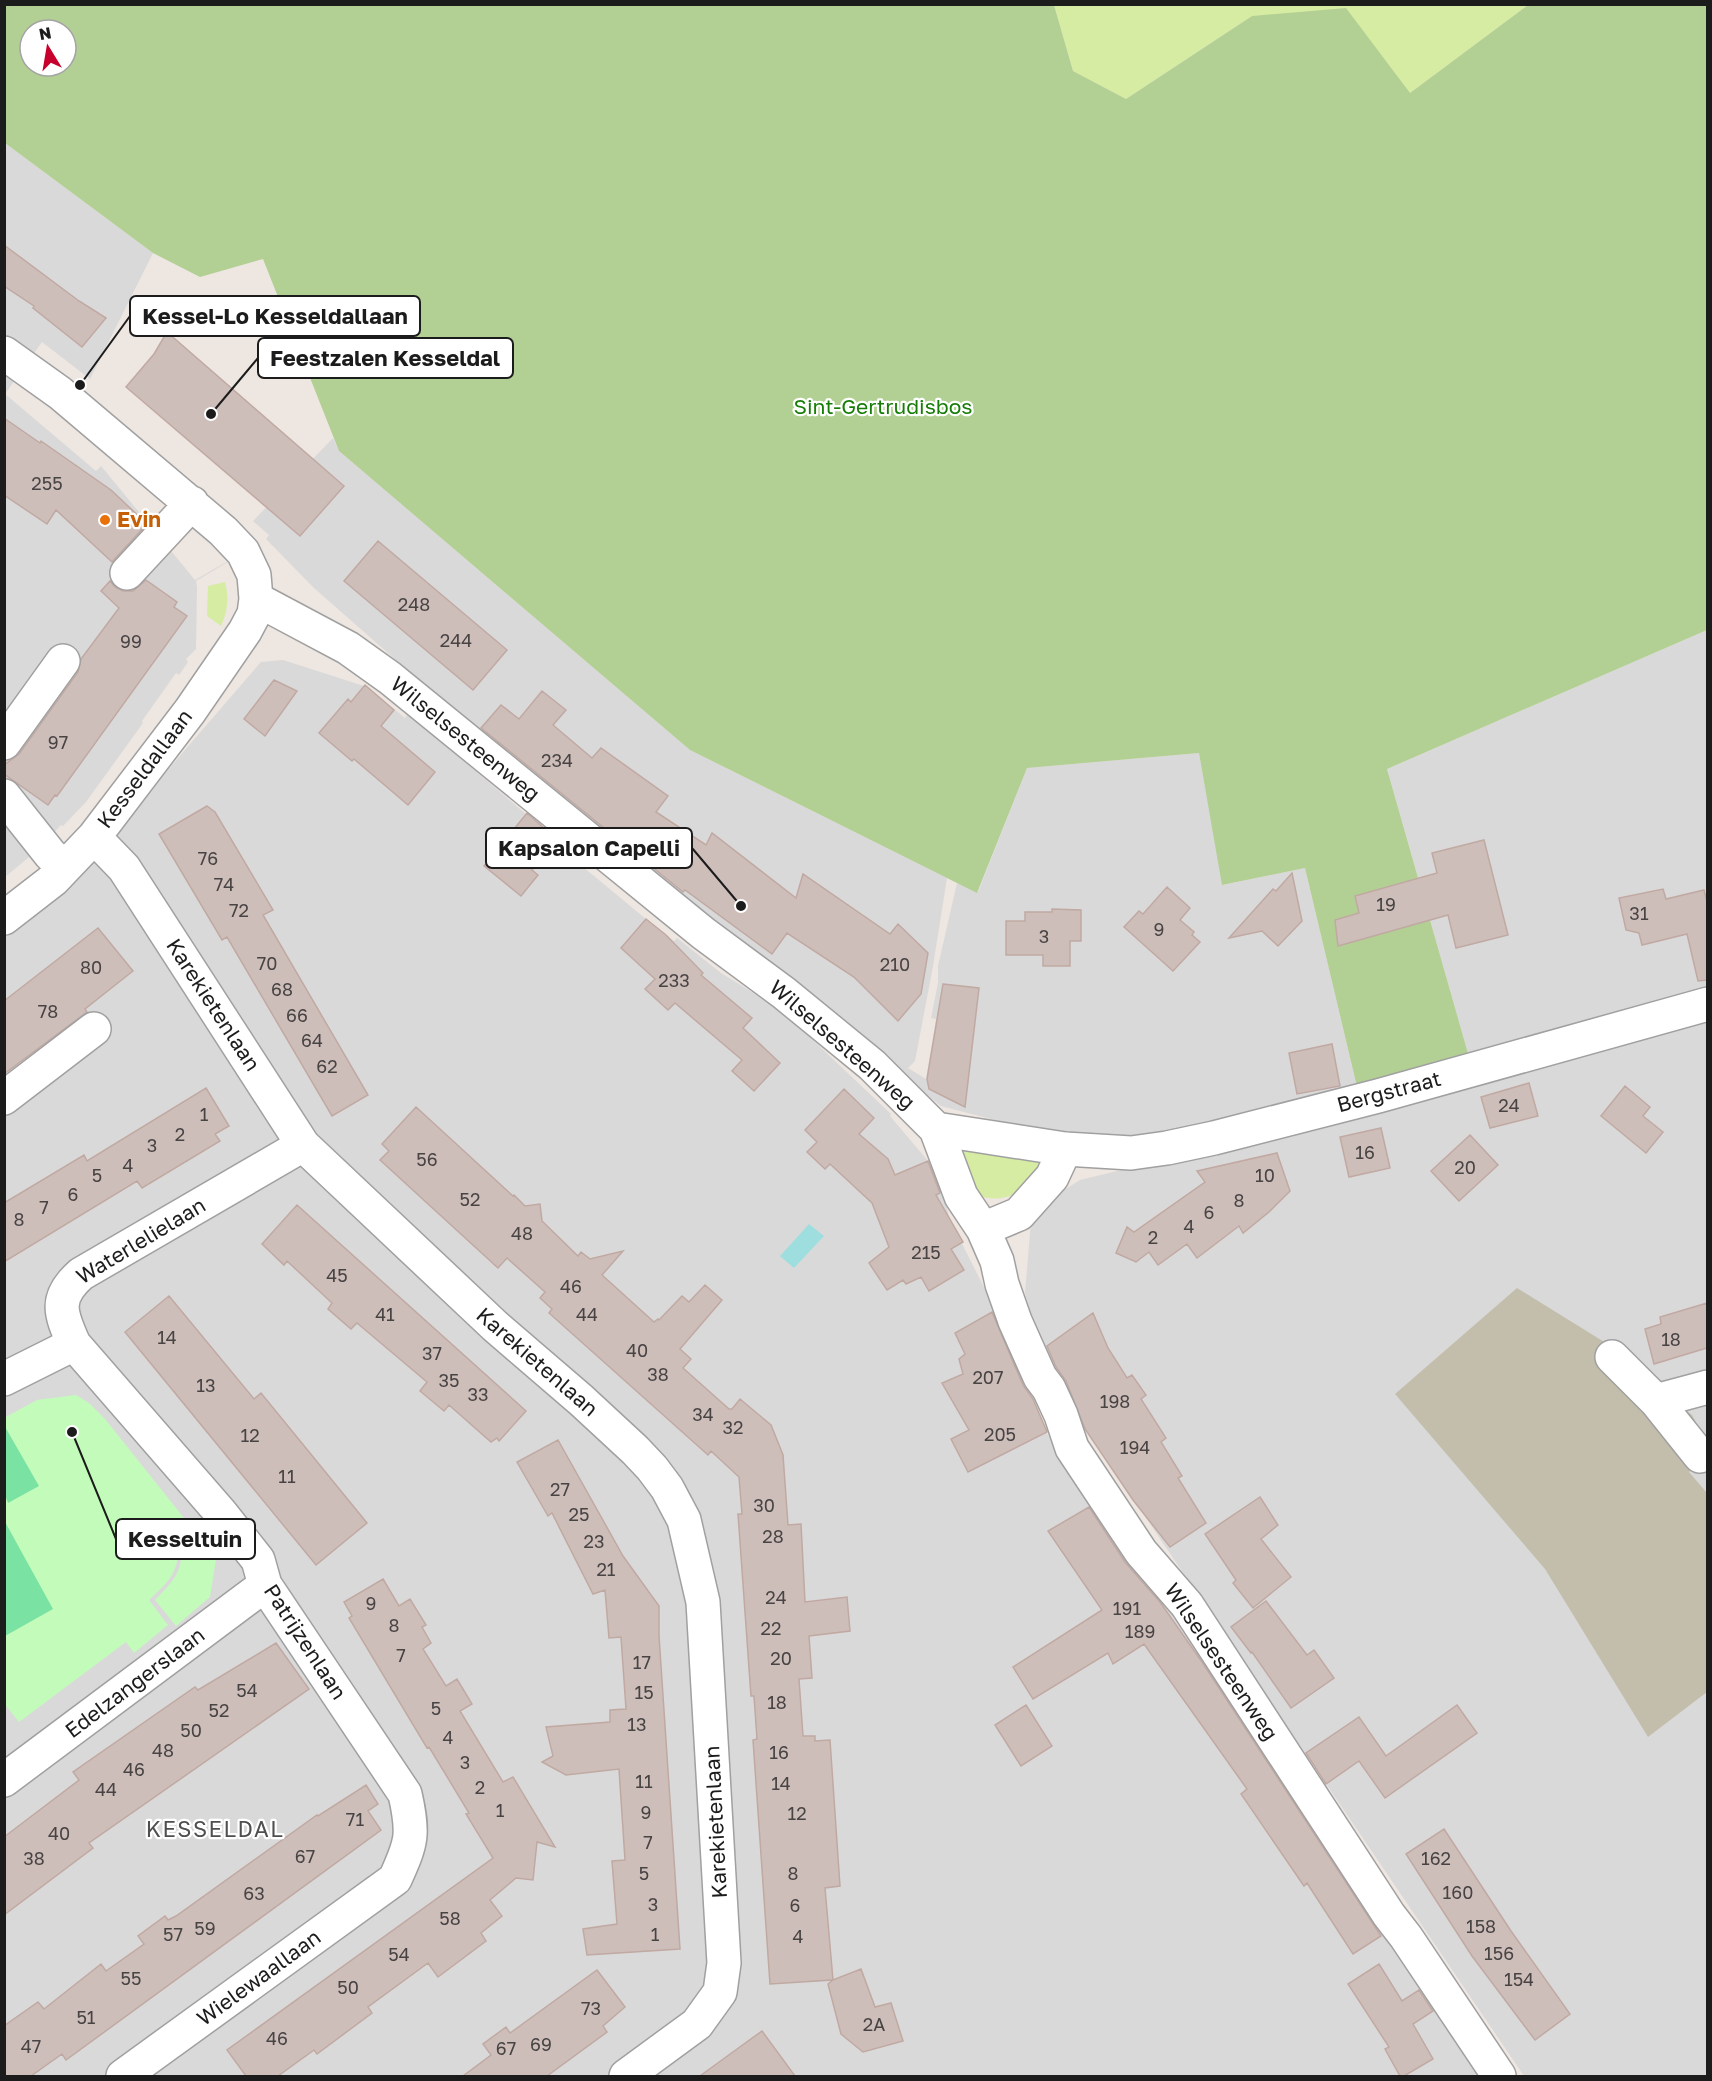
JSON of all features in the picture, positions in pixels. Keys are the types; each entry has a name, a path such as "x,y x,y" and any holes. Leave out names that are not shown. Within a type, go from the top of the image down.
{"street":[{"path":"4,353 60,393 192,503 243,552 254,575 256,599"},
{"path":"127,573 192,503"},
{"name":"Kesseldallaan","path":"4,918 52,880 94,837 190,711 240,640 254,614 256,599"},
{"name":"Wilselsesteenweg","path":"256,599 348,648 390,678 703,933 784,993 846,1043 905,1096 936,1129 961,1196 983,1229 997,1261 1002,1284 1015,1321 1040,1377 1049,1389 1061,1415 1072,1448 1142,1552 1187,1605 1389,1915 1499,2076"},
{"path":"4,743 63,661"},
{"path":"4,796 64,868"},
{"name":"Karekietenlaan","path":"94,837 124,868 303,1145 495,1326 635,1450 652,1468 684,1520 703,1602 724,1963 720,1992 697,2024 626,2076"},
{"name":"Bergstraat","path":"1065,1149 1131,1153 1202,1141 1378,1096 1707,1004"},
{"path":"4,1098 94,1029"},
{"path":"936,1129 1065,1149 1052,1177 1019,1214 983,1229"},
{"name":"Waterlelielaan","path":"74,1344 66,1326 62,1297 69,1284 81,1274 303,1145"},
{"path":"4,1379 74,1344"},
{"name":"Patrijzenlaan","path":"74,1344 258,1560 265,1585 405,1794 412,1824 410,1844 395,1880"},
{"path":"1612,1357 1656,1401 1700,1456"},
{"path":"1656,1401 1707,1387"},
{"name":"Edelzangerslaan","path":"4,1780 265,1585"},
{"name":"Wielewaallaan","path":"123,2076 395,1880"}],"shaded area":[{"path":"5,143 153,253 90,379 42,342 5,394"},
{"path":"5,394 96,471 101,466 195,580 266,539 196,581 196,649 186,659 188,662 179,675 176,673 86,802 40,848 5,877"},
{"path":"333,438 339,451 690,750 947,878 915,1061 908,1068 926,1079 936,1019 931,1018 938,983 938,966 957,883 978,892 1027,768 1199,753 1223,885 1305,868 1358,1091 1158,1137 1088,1134 1006,1123 941,1106 603,842 314,588 266,539 269,535 253,521"},
{"path":"1707,630 1707,989 1469,1057 1387,769"},
{"path":"283,660 365,685 405,718 407,715 421,725 526,814 554,843 646,919 674,941 677,938 721,973 781,1010 891,1114 890,1116 928,1161 944,1191 949,1218 994,1307 1046,1432 1126,1551 1123,1553 1143,1582 1149,1579 1178,1622 1277,1754 1487,2076 5,2076 4,932 89,861 261,662"},
{"path":"1707,1015 1707,2076 1524,2076 1089,1434 1042,1354 1025,1293 1032,1210 1080,1180 1344,1116"},
{"path":"1517,1288 1622,1353 1654,1386 1692,1415 1707,1443 1707,1451 1689,1472 1707,1493 1707,1692 1648,1737 1545,1569 1395,1394"}],"green space":[{"name":"Sint-Gertrudisbos","path":"5,5 1054,5 1073,71 1126,99 1252,16 1346,8 1410,93 1528,5 1707,5 1707,630 1387,769 1469,1057 1358,1091 1305,868 1222,885 1199,753 1027,768 977,893 690,750 339,451 263,259 200,277 153,253 5,143"},
{"path":"1054,5 1528,5 1410,93 1252,16 1126,99 1073,71"},
{"path":"225,582 227,604 221,626 207,616 208,586"},
{"path":"951,1148 1050,1160 1020,1191 1002,1198 991,1198 978,1196"},
{"path":"76,1395 89,1403 105,1419 188,1523 176,1534 178,1556 174,1572 149,1600 168,1625 134,1653 126,1642 19,1722 4,1703 4,1418 37,1400"},
{"path":"4,1425 39,1486 8,1503 5,1495"},
{"path":"4,1520 53,1609 5,1636 4,1636"},
{"path":"191,1527 216,1559 210,1597 176,1626 155,1600 178,1572 181,1557 179,1536"}],"water":[{"path":"809,1224 824,1236 794,1268 780,1256"}],"building":[{"path":"4,245 79,301 106,318 82,347 33,308 34,306 4,286"},
{"path":"167,332 344,486 300,536 126,387 154,354"},
{"path":"4,418 111,490 147,524 112,562 56,510 47,524 4,495"},
{"path":"378,541 507,650 473,690 344,581"},
{"path":"146,580 177,602 174,607 187,616 57,796 55,795 48,805 4,774 4,765 19,754 78,672 81,659 119,608 101,591 110,581 123,591 133,591"},
{"path":"274,680 297,691 265,736 244,719"},
{"path":"365,685 394,710 381,726 435,772 408,805 319,733 348,699 351,702"},
{"path":"542,691 566,710 553,725 592,758 601,748 668,796 656,812 706,845 712,833 796,898 803,874 890,934 898,924 928,953 921,994 898,1021 854,977 787,933 772,954 685,890 683,892 481,728 501,705 519,719"},
{"path":"207,806 215,812 273,910 263,915 368,1095 332,1116 227,937 222,940 159,834"},
{"path":"527,813 545,829 541,834 553,844 532,870 538,875 521,896 484,866"},
{"path":"1484,840 1508,935 1456,948 1448,915 1338,946 1335,920 1359,913 1355,896 1437,873 1432,853"},
{"path":"1292,873 1302,921 1278,946 1262,931 1229,938 1273,889 1276,891"},
{"path":"1167,887 1190,908 1180,920 1194,932 1192,935 1200,942 1173,971 1124,927 1139,911 1143,914"},
{"path":"1663,889 1666,899 1704,890 1707,902 1707,980 1698,981 1687,934 1642,945 1639,933 1626,930 1619,898"},
{"path":"1052,909 1081,910 1081,941 1070,941 1070,966 1043,966 1043,955 1006,955 1006,921 1025,921 1025,912 1052,912"},
{"path":"646,919 666,935 703,973 701,975 752,1018 743,1028 780,1063 754,1091 732,1071 742,1060 675,1003 668,1010 645,989 655,979 621,948"},
{"path":"98,928 133,971 85,1009 87,1012 4,1074 4,1001"},
{"path":"943,984 979,988 965,1107 929,1089 927,1079"},
{"path":"1332,1044 1340,1086 1297,1094 1289,1053"},
{"path":"1529,1083 1538,1116 1490,1128 1481,1097"},
{"path":"1625,1086 1650,1107 1643,1116 1663,1132 1646,1153 1601,1116"},
{"path":"206,1088 229,1126 215,1134 220,1141 142,1188 137,1181 4,1262 4,1203 84,1155 87,1161"},
{"path":"844,1089 874,1118 859,1134 888,1159 895,1175 928,1161 940,1193 936,1195 963,1242 951,1249 964,1270 929,1291 921,1277 906,1284 903,1280 887,1290 869,1263 889,1247 872,1203 830,1164 825,1169 807,1152 817,1142 805,1130"},
{"path":"416,1107 525,1206 540,1204 542,1221 578,1256 581,1252 590,1259 623,1251 602,1275 654,1322 659,1320 682,1296 689,1302 705,1285 722,1300 680,1349 691,1359 683,1368 729,1409 732,1409 740,1399 771,1425 783,1455 788,1525 801,1524 805,1602 847,1597 850,1631 809,1636 812,1678 799,1679 803,1736 815,1736 815,1741 830,1740 840,1886 825,1888 833,1980 770,1984 753,1740 757,1739 754,1696 751,1696 738,1514 742,1514 739,1477 711,1451 708,1455 549,1313 552,1309 540,1298 545,1292 507,1258 498,1268 380,1160 389,1151 382,1144"},
{"path":"1381,1128 1390,1168 1349,1177 1340,1137"},
{"path":"1470,1135 1498,1165 1459,1201 1431,1171"},
{"path":"1277,1153 1290,1191 1243,1233 1239,1226 1197,1258 1187,1244 1158,1265 1149,1252 1136,1262 1116,1253 1127,1227 1134,1232 1205,1182 1197,1171"},
{"path":"297,1205 526,1411 499,1441 497,1438 491,1442 449,1405 444,1411 420,1391 427,1382 357,1323 351,1329 328,1309 332,1303 287,1261 284,1265 262,1244"},
{"path":"169,1296 254,1399 261,1393 367,1523 316,1565 125,1332"},
{"path":"1707,1303 1707,1348 1654,1364 1645,1329 1661,1324 1660,1317"},
{"path":"992,1312 1023,1385 1033,1399 1047,1432 968,1472 951,1439 969,1430 942,1383 963,1374 959,1359 965,1354 955,1333"},
{"path":"1093,1313 1108,1348 1127,1378 1132,1375 1146,1395 1141,1399 1166,1438 1161,1442 1182,1476 1178,1478 1206,1523 1170,1547 1133,1500 1085,1429 1066,1381 1056,1367 1047,1346"},
{"path":"558,1440 623,1556 659,1606 659,1636 680,1949 587,1955 583,1929 617,1924 612,1861 625,1860 619,1769 566,1775 542,1762 553,1756 546,1727 610,1722 610,1710 626,1709 621,1637 609,1638 605,1590 593,1594 552,1513 548,1516 517,1462"},
{"path":"1260,1497 1278,1525 1261,1539 1291,1577 1253,1608 1233,1583 1236,1580 1205,1534"},
{"path":"1089,1507 1125,1562 1160,1602 1202,1662 1381,1936 1353,1954 1307,1883 1304,1886 1241,1794 1247,1789 1144,1644 1113,1664 1108,1653 1033,1699 1013,1667 1102,1610 1048,1531"},
{"path":"383,1579 399,1606 410,1599 426,1625 422,1627 431,1643 423,1649 446,1686 457,1679 472,1704 460,1711 503,1782 513,1777 555,1847 537,1842 533,1880 516,1878 490,1900 502,1916 481,1933 486,1941 438,1977 428,1963 368,2007 372,2013 317,2054 314,2050 278,2076 246,2076 227,2050 493,1858 466,1814 469,1813 349,1618 352,1616 344,1602"},
{"path":"1266,1601 1307,1655 1314,1650 1334,1678 1291,1708 1252,1652 1231,1627"},
{"path":"276,1643 309,1689 89,1843 93,1848 4,1915 4,1837 79,1780 73,1772 195,1687 198,1690"},
{"path":"1026,1705 1052,1746 1021,1766 995,1725"},
{"path":"1457,1705 1477,1733 1385,1798 1359,1761 1326,1784 1306,1753 1359,1717 1386,1756"},
{"path":"366,1785 378,1804 368,1811 381,1830 66,2060 62,2054 31,2076 4,2076 4,2026 38,2002 44,2009 101,1964 106,1971 144,1944 138,1936 165,1916 168,1920 176,1916 317,1815"},
{"path":"1444,1829 1511,1931 1570,2014 1535,2040 1472,1956 1406,1854"},
{"path":"1379,1964 1402,2001 1419,1990 1433,2011 1413,2024 1433,2059 1404,2076 1400,2076 1385,2049 1389,2047 1348,1984"},
{"path":"861,1969 875,2007 891,2003 903,2041 863,2052 841,2034 828,1984"},
{"path":"597,1970 625,2007 603,2026 607,2032 547,2076 463,2076 491,2055 483,2044 506,2027 510,2033"},
{"path":"762,2031 795,2076 700,2076 737,2049"}],"place":[{"name":"Kessel-Lo Kesseldallaan","path":"80,385"},
{"name":"Feestzalen Kesseldal","path":"211,414"},
{"name":"Evin","path":"105,520"},
{"name":"Kapsalon Capelli","path":"741,906"},
{"name":"Kesseltuin","path":"72,1432"}],"district":[{"name":"KESSELDAL","path":"215,1829"}]}
